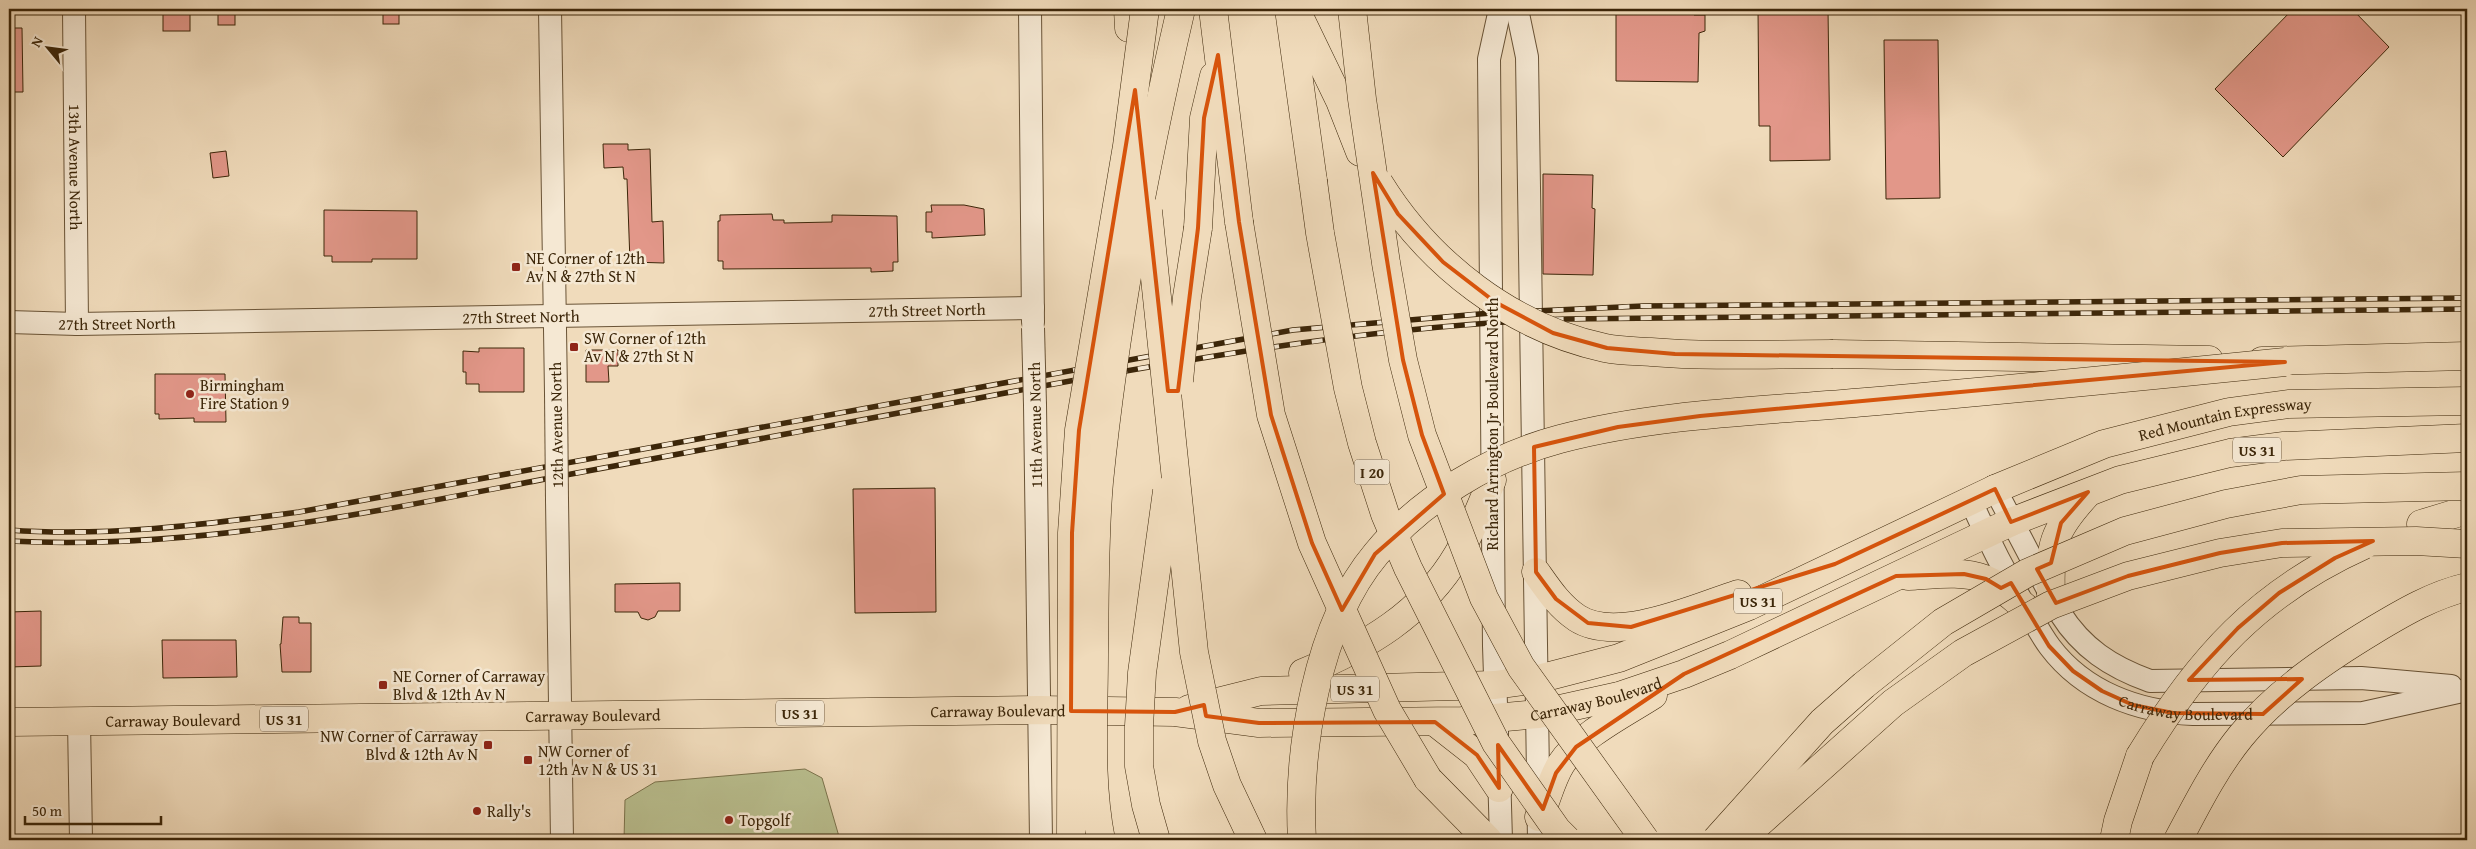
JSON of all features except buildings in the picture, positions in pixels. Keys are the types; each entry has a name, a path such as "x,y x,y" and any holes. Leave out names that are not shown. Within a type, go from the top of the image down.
{"main road":[{"path":"1128,9 1138,138 1153,250 1194,652 1212,741 1227,785 1253,840"},
{"path":"1071,840 1072,533 1079,430 1127,146 1145,9"},
{"path":"1101,840 1096,813 1093,772 1095,592 1099,484 1127,280 1164,82 1181,9"},
{"path":"1213,9 1240,222 1271,415 1312,543 1386,710 1428,779 1488,840"},
{"name":"I 20","path":"1289,9 1320,233 1348,388 1362,443 1385,514 1408,568 1496,742 1557,830 1568,840"},
{"path":"1296,9 1340,101 1360,152 1398,214 1443,262 1496,302 1553,333 1607,348 1675,354 1940,355 2286,362 2467,356"},
{"path":"1352,9 1362,99 1386,263 1403,360 1422,435 1484,598 1521,667 1645,840"},
{"path":"1156,840 1146,805 1139,766 1141,691 1166,509 1187,297 1198,228 1204,118 1218,55"},
{"path":"1302,840 1300,802 1304,752 1312,705 1336,621 1353,587 1375,554 1404,525 1439,498 1481,470 1522,451 1561,439 1618,427 1700,416 2010,389 2286,362"},
{"name":"Red Mountain Expressway","path":"1995,489 2104,444 2229,412 2288,404 2467,402"},
{"name":"Red Mountain Expressway","path":"2012,522 2088,492 2152,471 2230,453 2284,446 2467,438"},
{"path":"1261,691 1354,651 1390,628 1418,606 1447,572 1459,552 1492,480"},
{"path":"1716,840 1822,722 1864,685 1942,622 2027,573 2125,531 2226,504 2301,490 2467,486"},
{"name":"Carraway Boulevard","path":"1175,712 1261,691 1496,685 1538,679 1619,658 1660,644 1749,606 1970,499 1995,489"},
{"path":"2051,594 2050,569 2053,542 2067,516 2088,492"},
{"path":"2114,840 2118,821 2140,756 2190,680 2238,628 2279,593 2335,558 2394,532 2467,510"},
{"name":"Carraway Boulevard","path":"9,722 1040,710 1175,712 1259,724 1435,722 1538,714 1619,696 1684,674 1730,655 2012,522"},
{"path":"1740,840 1893,703 1963,653 2051,605 2128,576 2220,553 2282,543 2416,541 2467,544"},
{"path":"1536,572 1556,600 1577,618 1601,628 1617,628 1646,623 1835,564"},
{"path":"1896,576 1964,574 1977,576 2001,589 2026,608"},
{"path":"2178,840 2222,762 2242,736 2271,705 2330,656 2418,604 2467,587"},
{"path":"1539,829 1552,781 1568,755 1586,739 1684,674"},
{"path":"1435,722 1477,755 1500,788"}],"street":[{"name":"13th Avenue North","path":"74,9 77,324"},
{"name":"12th Avenue North","path":"550,9 562,840"},
{"name":"11th Avenue North","path":"1030,9 1041,840"},
{"name":"Richard Arrington Jr Boulevard North","path":"1500,9 1489,59 1492,480 1496,718 1501,840"},
{"path":"1517,9 1527,57 1539,829"},
{"name":"27th Street North","path":"9,322 77,324 554,316 1033,318"},
{"name":"Carraway Boulevard","path":"1995,489 2066,623 2092,651 2115,667 2150,681 2361,678 2467,689"},
{"name":"Carraway Boulevard","path":"1970,499 1985,534 2026,608 2050,646 2073,671 2102,691 2151,710 2193,714 2364,713 2467,689"},
{"path":"79,721 81,840"}],"highlighted area":[{"path":"1218,55 1239,222 1271,415 1312,543 1342,610 1375,554 1444,494 1422,435 1403,360 1373,173 1398,214 1443,262 1495,302 1553,333 1607,348 1675,354 2285,362 1700,416 1618,427 1534,447 1536,572 1556,599 1588,623 1631,627 1835,564 1995,489 2011,522 2088,492 2061,523 2051,563 2037,569 2056,603 2128,576 2220,553 2282,543 2373,541 2335,558 2279,593 2238,628 2189,680 2302,679 2263,714 2173,713 2133,705 2102,691 2073,671 2049,646 2011,583 2001,588 1986,579 1964,574 1896,576 1684,674 1576,747 1556,773 1543,809 1498,745 1499,788 1477,755 1435,722 1259,723 1206,716 1204,705 1175,712 1071,711 1072,533 1079,430 1135,90 1168,391 1178,391 1198,228 1204,118"}],"green space":[{"name":"Topgolf","path":"805,769 822,778 840,840 624,840 625,800 655,782"}],"railway":[{"path":"9,530 45,532 118,531 191,525 299,512 1293,330 1491,313 1643,306 2467,298"},
{"path":"9,541 80,542 150,540 220,534 289,525 358,514 1125,371 1272,347 1419,329 1567,319 2467,309"}],"place":[{"name":"NE Corner of 12th Av N & 27th St N","path":"516,267"},
{"name":"SW Corner of 12th Av N & 27th St N","path":"574,347"},
{"name":"Birmingham Fire Station 9","path":"190,394"},
{"name":"NE Corner of Carraway Blvd & 12th Av N","path":"383,685"},
{"name":"NW Corner of Carraway Blvd & 12th Av N","path":"488,745"},
{"name":"NW Corner of 12th Av N & US 31","path":"528,760"},
{"name":"Rally's","path":"477,811"},
{"name":"Topgolf","path":"729,820"}]}
